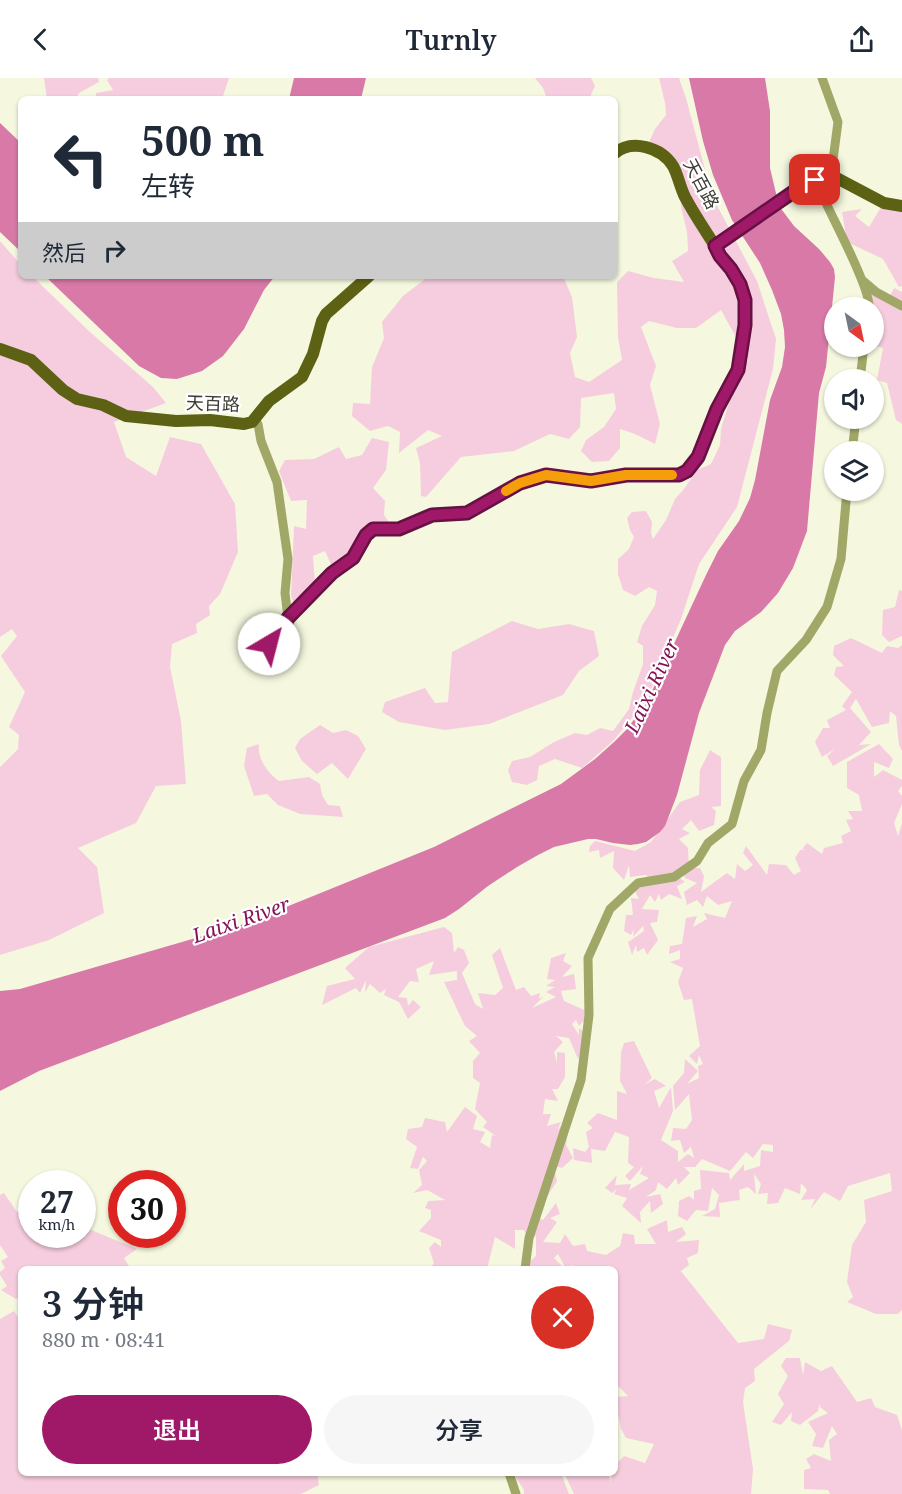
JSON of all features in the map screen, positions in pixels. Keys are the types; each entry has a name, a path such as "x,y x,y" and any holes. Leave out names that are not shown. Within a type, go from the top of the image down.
{"main road":[{"name":"天百路","path":"618,150 621,147 638,145 660,153 672,165 685,196 715,246"},
{"path":"715,246 796,190 831,175 884,203 902,207"},
{"name":"天百路","path":"0,350 31,360 63,390 77,399 103,405 126,416 244,424 252,422 269,401 302,377 313,354 326,314 366,279"}],"street":[{"path":"822,78 838,122 826,203 867,297"},
{"path":"269,644 281,633 288,618 332,573 353,558 366,535 373,529 399,529 432,515 467,513 520,483 546,475 591,481 626,475 679,475 687,471 698,457 717,409 738,370 745,325 745,300 740,284 715,246"},
{"path":"861,279 876,292 902,306"},
{"path":"252,422 258,424 261,441 277,482 288,559 285,593 288,618"},
{"path":"525,1266 529,1238 581,1080 590,1015 588,958 610,909 638,884 674,877 697,861 708,843 732,824 744,781 761,750 777,670 806,640 827,607 841,559 846,501"},
{"path":"510,1476 516,1494"}],"shaded area":[{"path":"44,78 98,78 99,82 78,96 47,96"},
{"path":"109,78 229,78 223,96 96,96 96,93 113,90 107,80"},
{"path":"294,78 366,78 362,96 290,96"},
{"path":"535,78 591,78 595,86 590,96 546,96"},
{"path":"659,78 679,78 712,196 757,281 776,339 773,369 737,507 699,564 681,619 646,701 613,741 582,768 555,759 539,766 537,780 527,785 512,782 508,770 512,761 530,757 554,742 575,733 587,735 600,728 613,731 629,709 643,664 643,646 637,642 642,626 655,605 657,591 649,587 635,596 623,590 618,574 618,559 629,549 634,537 627,518 632,512 646,511 652,522 653,539 666,520 675,499 697,470 711,464 720,445 721,429 730,399 748,359 721,310 696,328 677,328 649,321 641,327 656,366 650,385 660,424 655,444 620,429 620,448 609,461 592,462 581,451 586,440 604,427 616,409 614,393 581,398 580,427 569,439 550,434 514,451 461,457 426,497 421,496 420,463 416,448 442,436 428,430 399,453 400,432 388,426 370,431 352,416 353,403 370,404 372,367 384,338 382,322 403,296 425,279 564,279 572,297 577,337 570,353 575,377 589,382 622,360 618,337 617,282 628,271 654,278 684,282 672,261 688,251 677,161 649,142 655,129 666,115"},
{"path":"689,78 765,78 770,111 770,168 779,206 794,226 830,262 835,277 833,297 824,297 824,357 827,357 819,393 807,531 793,568 778,593 761,612 735,631 725,645 699,713 677,795 665,826 646,842 638,844 588,839 554,847 517,867 445,918 39,1071 0,1091 0,991 20,989 244,924 434,847 561,784 614,742 646,704 718,551 739,521 750,498 770,400 782,367 785,347 781,314 772,290 760,263 732,220 713,175"},
{"path":"0,123 18,140 18,249 0,232"},
{"path":"883,204 902,210 902,286 899,287 883,259 847,242 842,212 862,209 855,216 869,227"},
{"path":"0,241 18,262 18,279 35,279 90,332 153,387 166,403 114,422 126,457 156,476 170,437 201,444 235,504 238,552 220,594 209,606 210,615 196,624 197,633 172,644 170,667 181,721 186,784 156,786 136,823 78,848 97,867 104,913 49,940 0,955 0,767 18,749 19,735 9,727 25,692 1,656 17,636 12,629 0,637"},
{"path":"48,279 273,279 264,290 244,329 223,356 202,371 177,379 161,378 139,366"},
{"path":"875,288 883,297 869,297 868,293"},
{"path":"894,288 902,292 902,424 896,420 887,383 884,382 884,369 879,369 881,357 884,357 884,298 887,302"},
{"path":"372,438 389,442 386,470 373,488 385,501 384,515 390,524 367,526 348,555 332,567 325,551 313,556 315,584 293,602 291,596 294,526 306,529 307,500 291,501 279,471 285,460 314,459 339,447 346,459 362,455"},
{"path":"899,590 902,591 902,636 889,642 882,635 883,610 895,607"},
{"path":"512,621 538,629 569,624 594,631 599,656 579,671 563,695 489,724 445,730 399,722 382,712 385,702 425,688 435,703 448,702 452,652"},
{"path":"851,638 882,653 887,646 898,648 902,645 902,751 899,745 896,716 890,711 889,723 872,727 856,699 850,708 871,732 859,745 871,744 833,766 827,756 835,749 822,757 815,742 823,728 830,728 827,720 846,710 842,706 852,692 834,675 836,667 844,666 833,655 834,646"},
{"path":"320,725 333,733 346,730 358,736 366,749 348,779 332,763 317,774 302,761 295,748 300,739"},
{"path":"259,744 262,760 267,770 275,778 279,781 309,777 320,784 322,795 328,805 340,806 343,817 300,814 278,805 267,794 254,796 244,766 247,748"},
{"path":"879,744 893,759 889,768 874,762 874,777 883,770 902,780 902,786 898,791 902,796 902,804 894,823 898,836 902,823 902,1310 898,1314 876,1314 847,1302 853,1297 847,1282 852,1245 866,1222 864,1200 892,1191 890,1173 848,1186 840,1201 824,1192 810,1210 815,1199 801,1200 807,1190 801,1183 800,1194 785,1188 778,1203 767,1204 768,1193 758,1194 761,1184 754,1174 756,1194 748,1187 739,1190 740,1200 719,1203 720,1217 702,1216 715,1209 719,1195 712,1188 708,1211 696,1210 687,1221 678,1216 679,1201 689,1196 694,1200 694,1191 701,1189 700,1170 729,1173 730,1180 744,1164 744,1171 760,1166 761,1150 773,1152 773,1145 763,1144 753,1158 746,1152 730,1171 702,1159 695,1167 684,1167 690,1173 678,1185 676,1178 667,1189 658,1182 656,1190 646,1197 660,1194 663,1204 651,1213 650,1201 640,1212 641,1223 622,1206 627,1198 614,1194 617,1189 612,1193 605,1188 617,1175 615,1185 631,1184 629,1190 649,1178 640,1174 643,1166 630,1181 625,1176 634,1167 628,1163 629,1137 615,1132 605,1151 591,1149 592,1163 574,1160 573,1148 585,1152 589,1147 586,1132 593,1128 587,1123 598,1113 617,1120 617,1091 627,1094 620,1081 621,1052 624,1043 634,1041 652,1078 645,1084 655,1079 666,1086 654,1091 659,1108 671,1087 673,1111 661,1140 678,1151 678,1162 688,1154 694,1158 691,1147 684,1153 680,1140 671,1141 673,1128 686,1129 692,1120 689,1094 675,1110 673,1086 684,1073 685,1059 698,1071 687,1084 699,1078 698,1066 703,1064 699,1055 697,1064 689,1056 700,1046 692,999 684,1000 678,982 683,968 670,962 680,959 680,950 669,954 670,946 682,944 686,918 697,916 693,927 707,919 704,913 725,918 732,901 718,905 707,896 703,907 697,900 687,905 684,892 697,883 685,878 682,870 677,876 685,882 677,886 682,899 669,894 661,900 659,894 655,902 650,895 642,909 659,910 657,922 650,923 658,940 647,955 644,948 637,952 636,945 632,955 628,942 644,931 643,926 633,937 634,929 631,935 624,931 626,915 633,915 631,898 639,899 633,888 654,884 646,875 630,877 629,865 624,880 613,868 614,851 600,858 599,850 589,852 590,846 595,841 635,851 651,842 680,802 699,795 700,770 710,750 721,757 721,806 711,807 716,811 714,825 699,831 691,820 682,829 690,833 679,839 688,848 689,868 700,868 704,876 701,892 727,873 735,879 737,864 745,871 753,865 743,853 746,846 767,875 769,864 786,865 794,875 801,871 795,858 800,850 805,850 802,849 807,843 822,854 824,848 843,843 841,836 851,831 846,820 853,819 848,811 862,811 859,795 847,788 847,762"},
{"path":"444,927 452,933 454,953 458,947 464,950 469,963 462,973 475,1004 483,1009 478,993 495,995 503,988 492,955 500,948 516,990 524,987 531,996 540,993 539,999 544,996 532,1008 556,997 546,992 555,987 546,986 555,980 547,979 551,958 566,953 563,961 572,966 562,977 574,974 576,989 561,991 564,1001 591,1013 579,1026 576,1020 572,1024 579,1035 579,1028 589,1036 578,1059 569,1038 556,1036 563,1042 554,1052 557,1063 557,1052 565,1053 565,1077 558,1089 552,1089 558,1101 545,1099 543,1114 551,1114 547,1126 561,1122 557,1131 561,1126 569,1126 566,1145 573,1158 562,1168 553,1165 557,1181 534,1217 543,1220 556,1203 560,1214 550,1218 557,1222 543,1242 560,1243 565,1234 573,1246 585,1244 587,1251 606,1255 620,1246 623,1233 634,1235 635,1244 656,1244 647,1229 667,1220 668,1232 682,1227 686,1234 676,1242 699,1240 698,1253 687,1258 689,1265 681,1271 738,1343 764,1339 768,1324 792,1330 789,1341 754,1369 755,1381 745,1388 743,1402 753,1469 751,1494 574,1494 566,1476 609,1476 611,1482 612,1476 618,1476 618,1462 624,1456 645,1463 654,1444 626,1438 621,1429 618,1397 628,1396 618,1386 618,1266 564,1266 558,1254 554,1258 562,1266 531,1266 528,1263 536,1256 536,1235 529,1242 524,1230 515,1230 515,1249 495,1237 488,1266 432,1266 434,1263 429,1248 435,1242 441,1247 441,1240 419,1231 431,1218 431,1210 425,1208 428,1201 445,1200 427,1190 413,1193 422,1185 419,1170 427,1161 423,1157 418,1169 410,1168 417,1147 406,1139 408,1129 422,1127 425,1118 445,1122 447,1132 465,1107 477,1116 473,1129 485,1132 480,1142 490,1148 492,1135 496,1136 483,1127 487,1122 475,1109 480,1083 473,1078 473,1061 480,1053 469,1041 477,1036 465,1026 444,982 457,980 457,971 429,975 434,961 416,969 419,982 410,981 398,997 407,998 408,1006 413,1000 421,1007 408,1019 399,1002 384,995 386,989 380,993 370,984 365,992 366,980 360,993 356,988 322,1005 327,986 355,979 345,968 369,947"},
{"path":"4,1193 18,1211 18,1248 96,1248 96,1232 108,1237 108,1248 137,1249 124,1258 129,1266 18,1266 18,1298 16,1299 1,1290 7,1286 0,1275 5,1268 1,1261 8,1257 0,1245 0,1195"},
{"path":"14,1311 18,1317 18,1476 318,1476 319,1485 301,1494 0,1494 0,1319"},
{"path":"786,1358 800,1358 803,1375 805,1362 821,1371 832,1366 857,1402 871,1398 875,1407 897,1415 902,1430 902,1494 830,1494 828,1490 804,1489 804,1470 811,1468 806,1459 814,1454 831,1461 829,1440 837,1434 832,1426 823,1448 812,1446 816,1434 808,1422 828,1413 820,1407 820,1403 818,1411 800,1425 791,1421 792,1412 781,1425 772,1422 784,1404 778,1394 788,1376 781,1366"},
{"path":"515,1476 562,1476 569,1494 524,1494"}],"slow traffic":[{"path":"506,491 520,483 546,475 591,481 626,475 672,475"}],"route":[{"path":"269,644 281,633 288,618 332,573 353,558 366,535 373,529 399,529 432,515 467,513 520,483 546,475 591,481 626,475 679,475 687,471 698,457 717,409 738,370 746,317 745,300 740,284 715,246 796,190 815,180"}],"water label":[{"name":"Laixi River","path":"652,686"},
{"name":"Laixi River","path":"241,920"}]}
